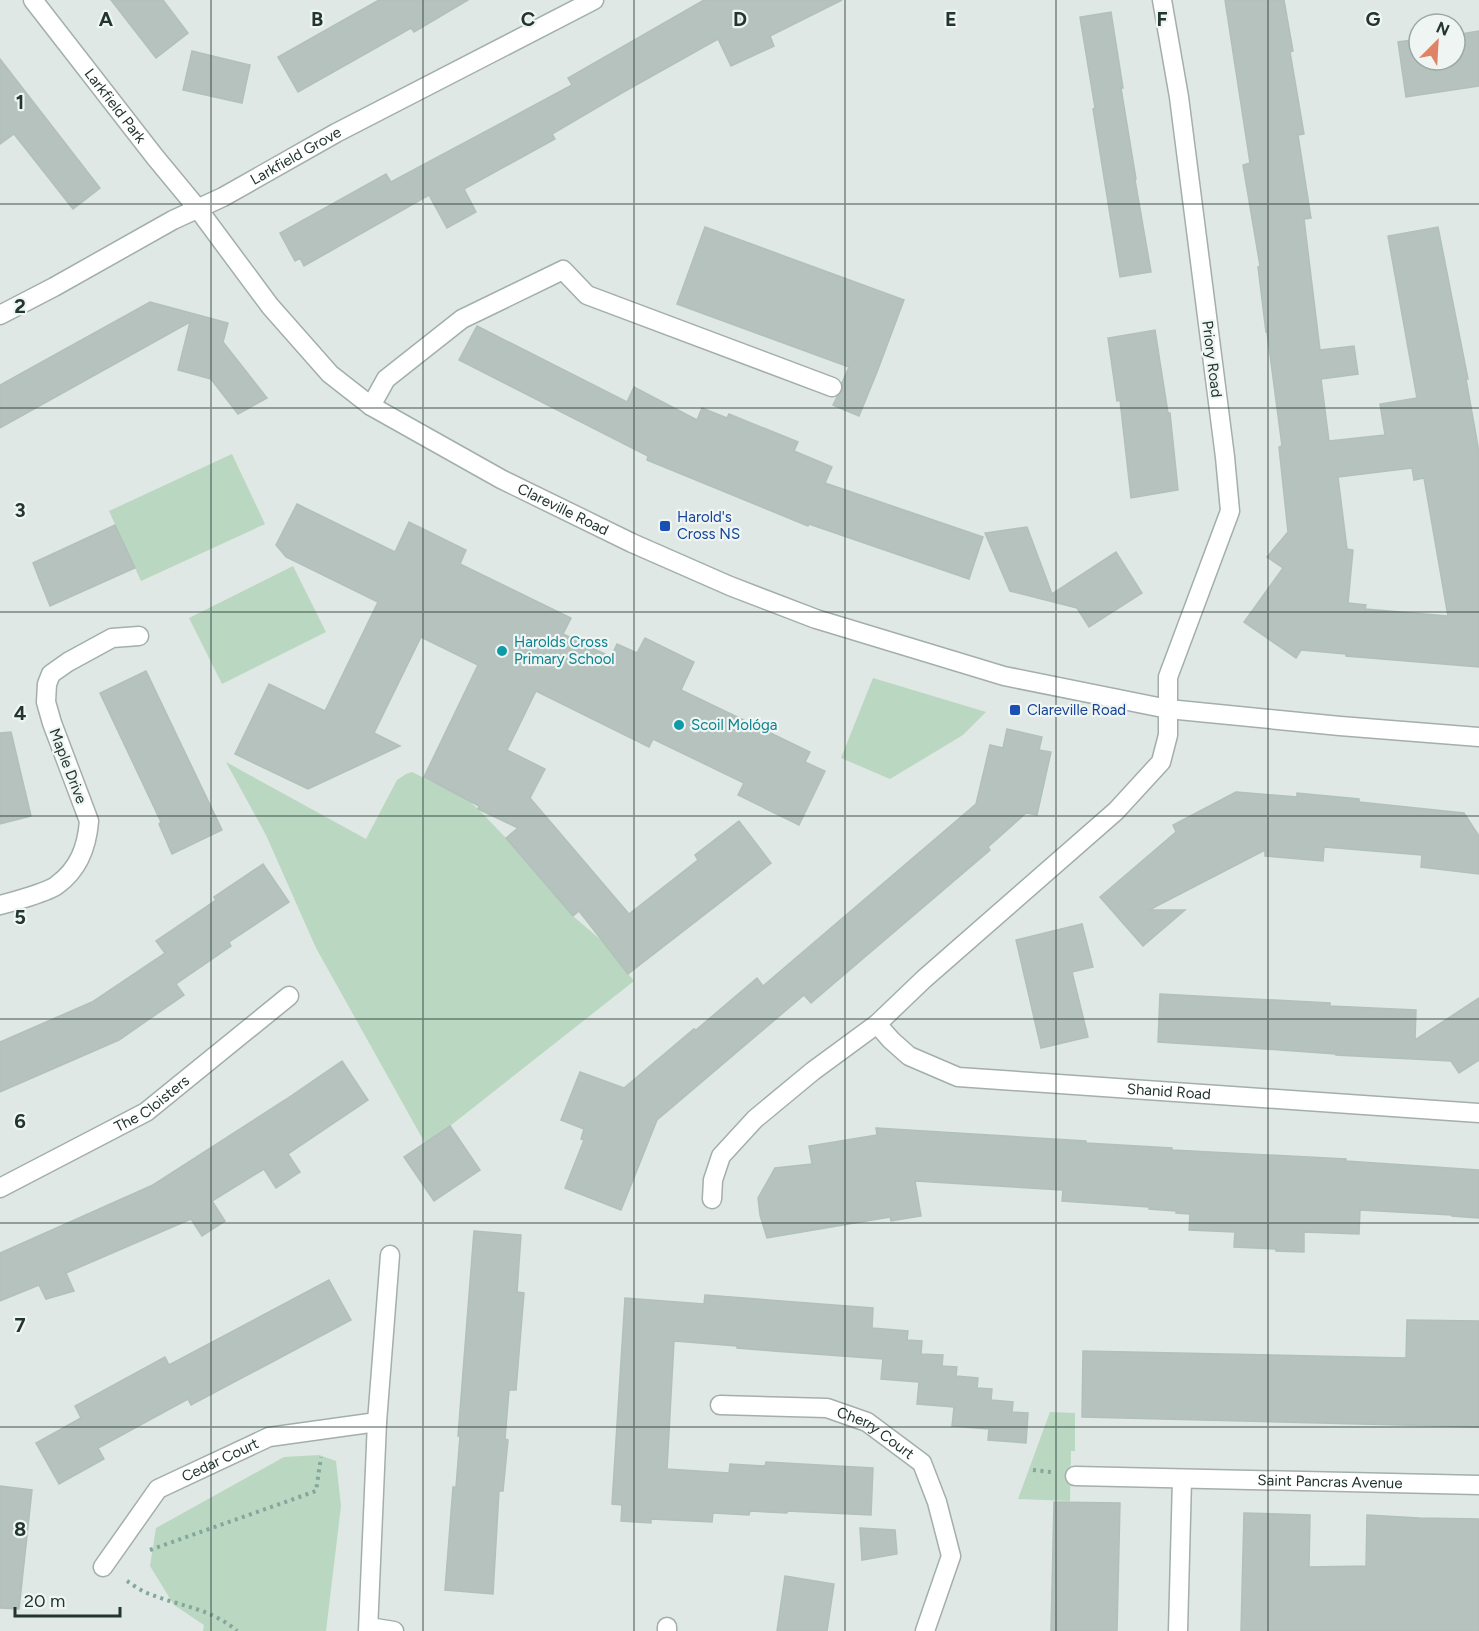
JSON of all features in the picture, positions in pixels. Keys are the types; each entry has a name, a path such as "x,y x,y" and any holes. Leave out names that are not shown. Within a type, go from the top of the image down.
{"street":[{"name":"Larkfield Park","path":"33,0 198,209"},
{"name":"Larkfield Grove","path":"0,315 173,220 223,197 336,133 594,0"},
{"name":"Priory Road","path":"1162,0 1179,97 1230,510 1168,677 1168,710"},
{"name":"Clareville Road","path":"198,209 277,315 330,374 371,406 501,479 624,540 730,586 816,619 1004,676 1168,710 1479,737"},
{"path":"371,406 386,379 462,319 563,270 587,295 832,387"},
{"name":"Maple Drive","path":"0,906 55,887 69,874 83,853 88,838 89,821 46,702 47,684 51,674 112,638 139,636"},
{"path":"712,1199 713,1180 721,1156 755,1119 813,1071 877,1024 924,979 1116,811 1142,784 1161,762 1168,735 1168,710"},
{"name":"The Cloisters","path":"0,1188 146,1112 290,996"},
{"name":"Shanid Road","path":"877,1024 909,1056 958,1077 1479,1113"},
{"path":"390,1255 377,1422 368,1629 394,1631"},
{"name":"Cherry Court","path":"720,1405 827,1408 867,1422 922,1463 937,1502 951,1556 925,1631"},
{"name":"Cedar Court","path":"103,1567 158,1489 269,1437 377,1422"},
{"name":"Saint Pancras Avenue","path":"1075,1476 1479,1485"},
{"path":"1178,1631 1182,1479"}],"path":[{"path":"148,1551 316,1491 325,1429"},
{"path":"103,1567 146,1593 226,1621 237,1631"}],"green space":[{"path":"232,454 265,524 141,581 109,511"},
{"path":"293,566 326,632 222,684 189,618"},
{"path":"873,678 986,712 963,735 890,779 841,758"},
{"path":"226,762 366,839 397,780 406,774 412,772 468,800 506,838 573,916 602,941 634,981 450,1126 425,1143 316,948 266,835"},
{"path":"1050,1412 1075,1413 1075,1451 1071,1451 1070,1501 1018,1499"},
{"path":"319,1455 336,1461 341,1506 326,1631 203,1631 204,1625 174,1605 150,1566 156,1528 284,1457"}],"building":[{"path":"111,0 163,0 188,33 156,58"},
{"path":"379,0 468,0 414,32 411,28 298,92 278,57"},
{"path":"704,0 842,0 770,36 774,46 731,66 718,39 620,94 552,134 555,139 464,189 476,212 447,228 429,195 304,266 300,258 295,261 280,233 386,174 391,182 572,85 568,78"},
{"path":"1225,0 1284,0 1304,134 1298,135 1311,218 1304,219 1320,350 1354,346 1358,374 1321,379 1329,441 1385,435 1380,404 1417,398 1388,236 1438,227 1468,379 1466,379 1479,452 1479,667 1301,650 1296,658 1244,622 1283,568 1267,557 1288,532 1279,447 1282,446 1258,267 1260,266 1243,165 1250,163","holes":["1412,468 1414,480 1424,478 1448,616 1365,609 1366,605 1348,603 1353,550 1347,549 1338,477"]},
{"path":"1111,12 1135,180 1151,272 1120,277 1080,17"},
{"path":"1479,31 1479,86 1406,97 1398,42 1407,41 1407,72 1467,72 1467,33"},
{"path":"192,51 250,65 242,103 183,90"},
{"path":"0,59 100,188 73,209 14,134 0,144"},
{"path":"705,227 904,300 859,416 833,405 842,391 842,383 849,367 677,304"},
{"path":"150,302 228,323 223,342 267,398 238,414 211,379 178,370 190,322 0,428 0,385"},
{"path":"477,326 627,402 634,387 697,420 702,408 727,418 729,414 798,442 794,451 832,467 825,483 983,537 969,579 809,524 808,526 647,460 648,456 459,360"},
{"path":"1155,330 1168,413 1170,413 1178,490 1131,498 1120,400 1117,401 1108,338"},
{"path":"297,504 395,552 409,522 466,550 460,564 571,618 563,634 611,657 617,644 637,653 645,638 694,662 681,690 810,752 805,762 825,771 799,825 738,795 744,783 653,739 649,747 536,691 507,750 545,769 530,798 629,914 698,860 695,855 739,821 771,863 628,974 579,911 573,916 506,838 518,828 478,809 479,806 424,777 478,665 421,637 374,733 400,746 308,789 235,754 269,684 325,711 378,602 286,557 276,545"},
{"path":"115,525 135,568 50,606 33,563"},
{"path":"1027,527 1052,594 1116,552 1142,593 1089,627 1077,608 1010,591 985,533"},
{"path":"146,671 222,830 172,854 159,824 161,822 100,693"},
{"path":"1007,729 1042,737 1039,750 1051,752 1037,815 1026,813 988,847 990,850 811,1003 804,995 657,1120 621,1210 565,1188 584,1140 581,1139 584,1129 561,1120 580,1072 624,1088 757,978 763,986 976,804 990,745 1003,748"},
{"path":"11,732 31,816 0,824 0,733"},
{"path":"1236,792 1297,797 1297,793 1464,813 1479,836 1479,874 1421,867 1422,855 1324,847 1323,861 1265,856 1265,850 1149,910 1185,910 1143,946 1100,897 1176,832 1173,825"},
{"path":"263,864 289,902 229,942 231,946 176,984 184,995 119,1040 0,1092 0,1042 92,1002 165,953 156,941 216,900 214,897"},
{"path":"1082,924 1093,967 1072,972 1088,1037 1041,1048 1016,940"},
{"path":"1160,994 1416,1010 1415,1040 1479,998 1479,1060 1459,1073 1451,1061 1158,1042"},
{"path":"342,1061 368,1100 288,1154 300,1172 276,1188 264,1169 212,1201 225,1221 202,1236 191,1219 66,1273 74,1291 46,1299 39,1285 0,1301 0,1253 153,1185"},
{"path":"450,1126 480,1170 434,1201 404,1157"},
{"path":"876,1128 1479,1170 1479,1218 1360,1210 1359,1234 1304,1232 1304,1252 1276,1251 1276,1249 1234,1247 1235,1232 1189,1230 1190,1214 1176,1213 1176,1211 1062,1201 1063,1190 915,1181 921,1216 891,1221 890,1217 767,1238 758,1198 775,1168 812,1164 809,1146 877,1135"},
{"path":"474,1231 521,1235 517,1292 524,1293 516,1390 509,1390 505,1439 508,1440 503,1491 499,1491 493,1594 445,1590 453,1487 456,1487"},
{"path":"329,1280 351,1320 191,1405 188,1399 98,1448 104,1459 59,1484 36,1443 81,1418 75,1406 165,1357 169,1365"},
{"path":"705,1295 873,1308 872,1328 908,1331 907,1340 922,1341 921,1354 943,1355 942,1366 957,1367 956,1376 978,1378 977,1388 992,1389 991,1400 1013,1402 1012,1412 1028,1413 1026,1443 988,1440 989,1429 952,1426 954,1407 917,1404 919,1382 881,1379 883,1359 674,1341 667,1469 729,1473 730,1464 765,1466 766,1462 873,1468 871,1515 750,1511 749,1515 713,1513 712,1522 651,1519 651,1523 621,1521 622,1505 612,1504 625,1298 704,1304"},
{"path":"1407,1320 1479,1321 1479,1427 1082,1417 1083,1351 1406,1358"},
{"path":"0,1486 32,1490 19,1609 0,1608"},
{"path":"1054,1502 1120,1503 1117,1631 1051,1631"},
{"path":"1244,1513 1310,1515 1309,1567 1366,1566 1367,1515 1479,1519 1479,1631 1241,1631"},
{"path":"860,1528 895,1530 897,1554 862,1560"},
{"path":"785,1576 834,1584 827,1631 777,1631"}],"place":[{"name":"Harold's Cross NS","path":"665,526"},
{"name":"Harolds Cross Primary School","path":"502,651"},
{"name":"Clareville Road","path":"1015,710"},
{"name":"Scoil Mológa","path":"679,725"}]}
